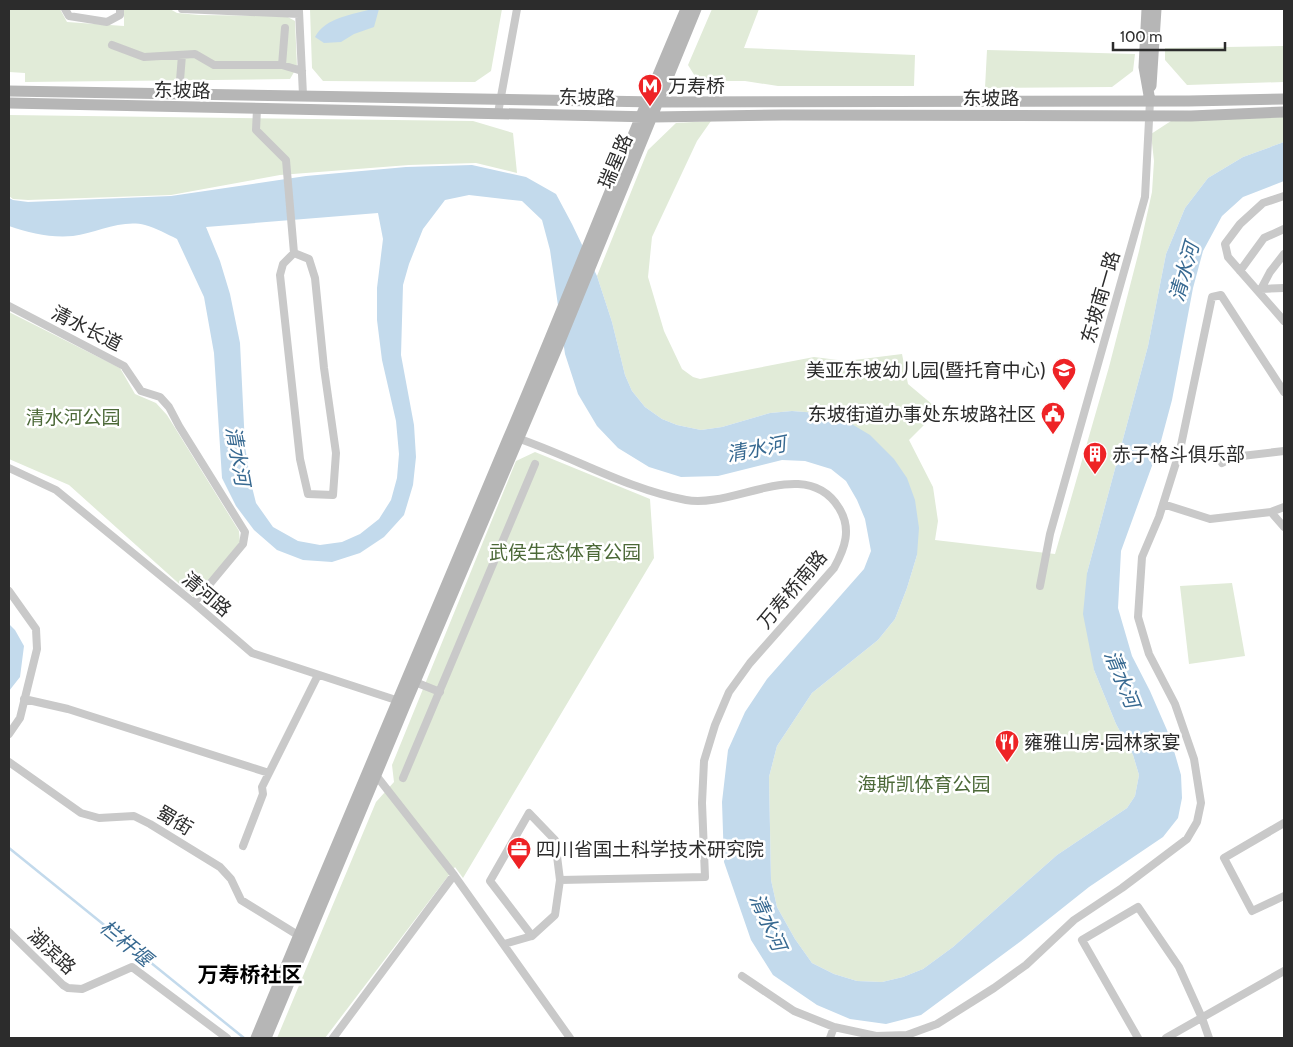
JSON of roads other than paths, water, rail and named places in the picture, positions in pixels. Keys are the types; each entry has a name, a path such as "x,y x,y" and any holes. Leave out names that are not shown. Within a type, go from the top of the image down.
{"main road":[{"name":"瑞星路","path":"596,241 646,101 686,9"},
{"name":"瑞星路","path":"596,241 653,117 696,9"},
{"path":"1146,9 1144,67 1150,101"},
{"path":"1150,101 1156,9"},
{"name":"东坡路","path":"9,91 658,102 1189,101 1284,99"},
{"name":"东坡路","path":"9,103 653,117 1191,116 1284,112"},
{"path":"402,701 415,682 514,437 552,330 596,241"},
{"path":"256,1038 303,938 514,437 560,341 596,241"},
{"path":"266,1038 303,938"}],"street":[{"path":"65,9 69,16 107,22 120,15 120,9"},
{"path":"182,9 299,11 303,95"},
{"path":"498,114 517,9"},
{"path":"282,65 285,28"},
{"path":"112,45 144,57 195,54 214,65 282,65 302,71"},
{"path":"179,93 182,55"},
{"name":"东坡南一路","path":"1040,586 1050,534 1144,197 1150,101"},
{"path":"257,109 256,130 286,160 294,253"},
{"path":"1284,196 1263,203 1240,224 1225,244 1228,257 1284,322"},
{"path":"1240,271 1264,238 1284,229"},
{"path":"294,253 309,259 315,278 324,368 336,454 333,495 308,494 300,459 280,275 283,264 294,253"},
{"path":"1284,254 1270,272 1261,289 1284,288"},
{"path":"742,976 794,1011 834,1027 876,1036 907,1035 937,1024 994,988 1026,965 1074,920 1122,888 1187,839 1197,822 1201,803 1194,759 1174,704 1149,654 1138,617 1142,557 1164,504 1180,450 1212,297 1221,295 1284,392"},
{"name":"清水长道","path":"9,306 124,366 141,391 160,397 170,407 179,426 245,532 243,544 194,603"},
{"name":"万寿桥南路","path":"514,437 655,493 688,500 719,500 785,483 802,483 822,490 836,504 845,517 844,550 834,568 750,663 728,692 715,725 704,761 702,803 705,877 560,880"},
{"path":"1222,463 1233,457 1284,451"},
{"path":"403,778 535,464"},
{"name":"清河路","path":"9,468 56,490 194,603 252,654 402,701"},
{"path":"1164,504 1210,519 1272,512 1284,507"},
{"path":"1272,512 1284,527"},
{"path":"9,591 36,629 37,649 20,718 9,734"},
{"path":"243,846 263,794 262,787 318,675"},
{"path":"415,682 440,692"},
{"path":"24,699 68,709 269,773"},
{"name":"蜀街","path":"9,762 81,813 99,818 134,816 150,824 220,867 231,879 241,900 303,938"},
{"path":"373,772 454,875 570,1038"},
{"path":"504,944 532,936 555,915 560,880 555,840 529,813 490,881 532,936"},
{"path":"1284,823 1224,858 1252,911 1284,896"},
{"path":"333,1038 454,875"},
{"path":"1138,1038 1082,940 1138,907 1179,967 1209,1038"},
{"name":"湖滨路","path":"9,932 68,988 82,989 132,967 227,1038"},
{"path":"1166,1038 1284,971"},
{"path":"830,1038 834,1027"}],"water":[{"path":"372,9 379,9 374,27 354,34 341,42 324,43 315,37 320,30 333,21"},
{"name":"清水河","path":"1284,142 1284,181 1243,197 1222,216 1203,251 1193,288 1172,400 1161,441 1121,551 1118,608 1132,656 1170,737 1181,775 1182,798 1178,818 1163,837 1089,887 1021,941 921,1015 886,1024 850,1019 817,1005 773,975 751,940 724,862 722,802 728,750 745,712 767,679 864,569 871,551 865,519 846,481 831,469 805,461 782,460 718,476 681,477 649,467 618,448 597,426 578,394 565,354 550,250 542,220 522,201 469,195 445,200 423,229 403,285 401,355 414,425 416,457 413,485 404,515 384,537 360,553 332,562 303,560 277,550 254,530 236,506 222,478 214,353 204,297 177,239 145,225 136,224 118,225 73,236 40,234 9,226 9,198 28,202 171,196 306,176 406,167 472,165 526,177 556,194 572,224 597,276 612,322 625,375 632,391 645,407 662,419 677,425 701,430 722,427 770,413 792,411 818,413 845,420 870,435 894,459 907,478 915,500 919,528 917,555 895,619 878,640 812,693 777,746 769,777 771,880 777,907 795,939 812,963 834,974 857,981 882,982 903,977 923,969 953,947 1057,855 1127,808 1135,796 1139,775 1133,755 1116,724 1094,670 1083,614 1087,573 1148,346 1166,254 1185,208 1208,178 1243,157","holes":["378,213 383,239 377,288 377,320 382,360 396,421 399,454 397,478 391,500 379,519 360,534 342,542 320,545 298,541 273,527 256,503 245,446 240,343 230,294 220,261 206,227"]},
{"path":"9,624 15,630 24,646 20,677 9,691"}],"waterway":[{"name":"栏杆堰","path":"9,848 244,1038"}],"place":[{"name":"万寿桥","path":"650,107"},
{"name":"美亚东坡幼儿园(暨托育中心)","path":"1064,391"},
{"name":"东坡街道办事处东坡路社区","path":"1053,435"},
{"name":"赤子格斗俱乐部","path":"1095,475"},
{"name":"雍雅山房·园林家宴","path":"1007,763"},
{"name":"四川省国土科学技术研究院","path":"519,870"}],"district":[{"name":"万寿桥社区","path":"250,975"}],"park label":[{"name":"清水河公园","path":"73,417"},
{"name":"武侯生态体育公园","path":"565,552"},
{"name":"海斯凯体育公园","path":"924,784"}]}
